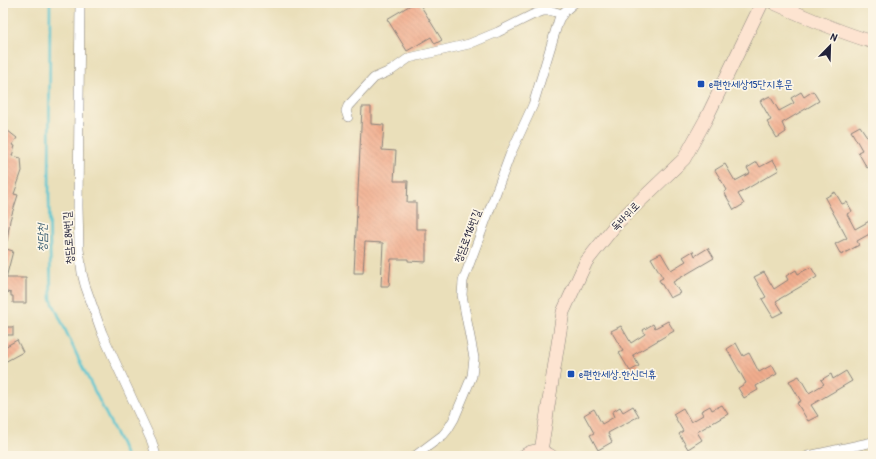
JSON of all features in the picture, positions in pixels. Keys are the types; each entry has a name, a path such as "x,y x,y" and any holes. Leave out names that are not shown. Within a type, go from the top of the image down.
{"main road":[{"name":"독바위로","path":"546,454 563,312 586,262 617,223 684,159 706,119 762,3"},
{"path":"774,3 856,37 873,42"},
{"path":"524,456 534,451 546,454"}],"street":[{"name":"청담로84번길","path":"80,3 78,206 79,249 82,273 102,333 152,442 156,456"},
{"path":"348,117 346,111 348,106 370,81 409,58 469,44 543,11 552,11 562,14 574,3"},
{"name":"청담로116번길","path":"415,456 443,435 448,429 472,376 474,358 462,295 463,281 510,155 534,104 562,14"},
{"path":"808,456 873,442"}],"building":[{"path":"414,3 419,3 442,40 435,44 431,37 407,51 387,19"},
{"path":"813,91 819,101 782,123 786,132 777,138 767,122 771,120 760,101 770,96 779,111 794,103 791,98 801,92 804,97"},
{"path":"362,107 371,107 371,124 384,125 382,150 396,151 394,181 408,181 407,202 416,202 416,229 426,229 426,262 408,261 408,259 391,259 389,286 381,286 383,243 365,242 363,273 354,273"},
{"path":"860,126 870,141 873,139 873,164 867,168 858,152 862,150 851,131"},
{"path":"3,127 17,138 12,145 15,146 12,156 21,158 22,171 14,194 18,195 10,220 7,241 3,241"},
{"path":"773,160 779,170 738,194 744,204 734,210 724,192 727,190 715,170 725,164 735,181 750,173 747,168 757,162 760,167"},
{"path":"835,192 842,204 847,202 852,211 847,214 855,229 873,219 873,232 857,241 859,245 841,255 835,244 847,238 825,198"},
{"path":"3,248 13,251 6,278 26,278 26,303 13,303 13,296 11,296 11,293 3,291"},
{"path":"708,248 714,258 673,282 680,293 670,298 659,280 663,278 651,258 661,253 671,270 686,261 683,257 693,251 695,256"},
{"path":"811,267 817,277 776,301 783,312 773,317 762,299 766,297 754,277 764,272 774,289 788,280 786,276 796,270 798,274"},
{"path":"668,321 674,331 633,355 639,366 630,371 619,353 623,351 611,331 621,326 631,343 645,334 643,330 653,324 655,328"},
{"path":"3,327 13,327 13,335 3,335"},
{"path":"17,340 23,352 3,363 3,348"},
{"path":"736,343 743,356 749,353 759,372 772,365 777,374 756,386 758,390 744,398 738,388 746,383 727,349"},
{"path":"846,371 852,381 811,405 818,416 808,421 797,403 801,401 789,381 799,376 809,393 824,384 821,380 831,374 833,379"},
{"path":"722,405 728,414 697,432 702,440 688,449 679,434 683,431 673,414 683,408 691,422 703,415 701,411 710,406 712,410"},
{"path":"633,406 639,416 608,433 612,442 598,450 590,435 594,433 584,415 594,409 602,424 614,417 612,412 620,407 623,412"}],"waterway":[{"name":"청담천","path":"50,3 49,197 51,299 126,456"}],"place":[{"name":"e편한세상15단지후문","path":"701,84"},
{"name":"e편한세상.한신더휴","path":"571,374"}]}
